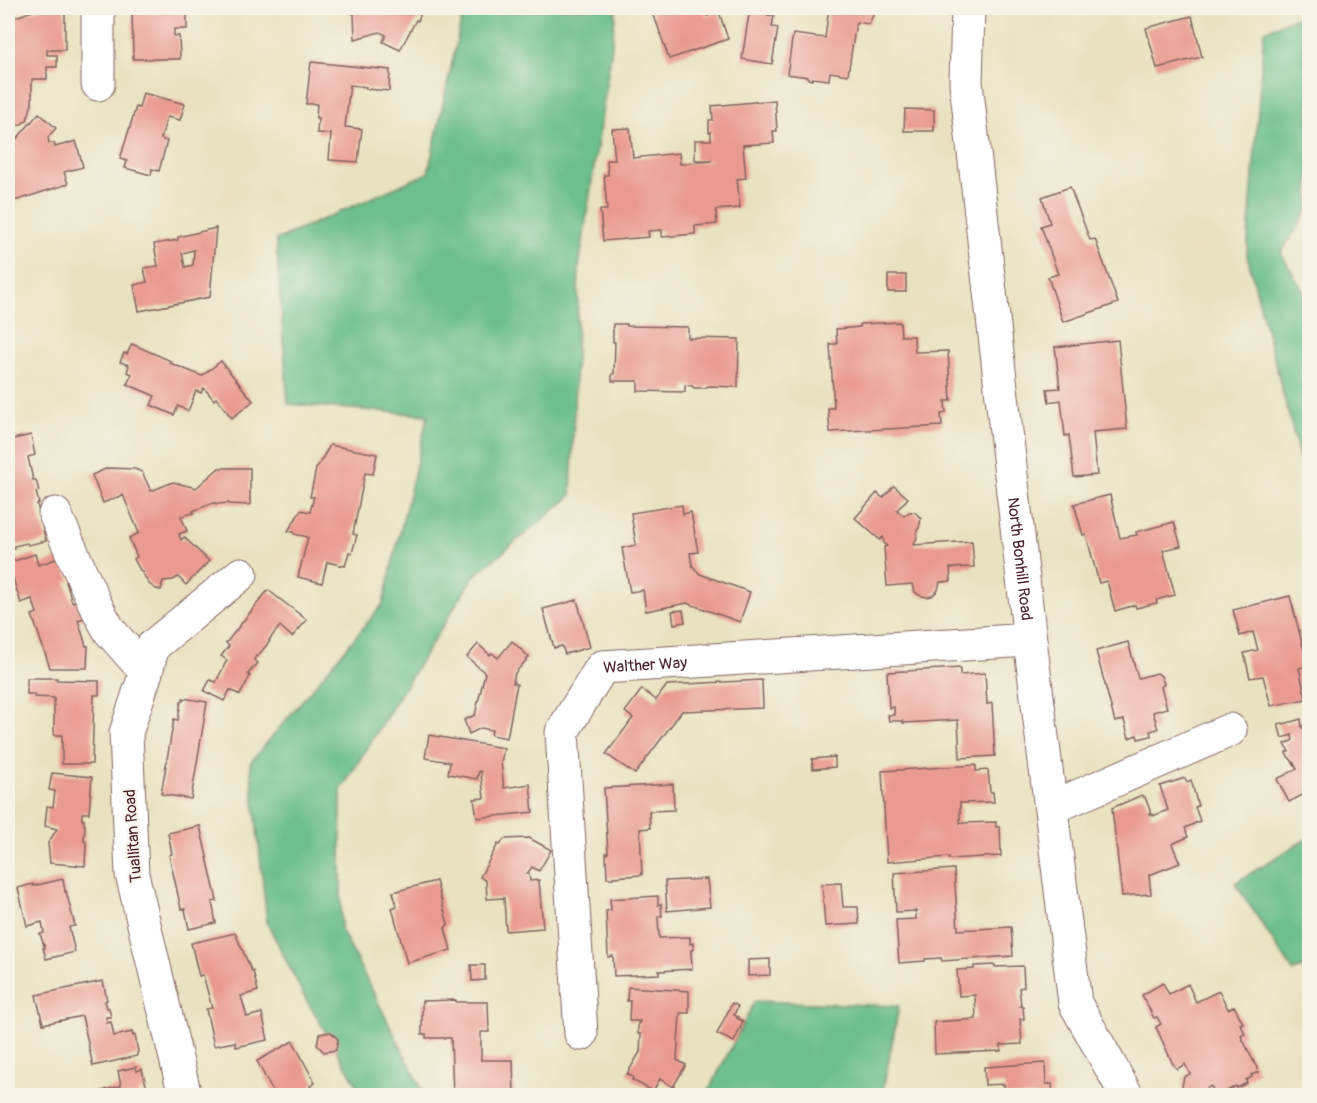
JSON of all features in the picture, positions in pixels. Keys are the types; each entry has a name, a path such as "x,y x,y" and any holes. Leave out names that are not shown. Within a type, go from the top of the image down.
{"street":[{"path":"98,8 98,84"},
{"name":"North Bonhill Road","path":"968,8 966,83 1030,640 1075,1003 1127,1095"},
{"path":"55,514 109,630 149,659 241,574"},
{"name":"Walther Way","path":"581,1034 562,732 602,668 1030,640"},
{"name":"Tuallitan Road","path":"149,659 126,733 132,874 185,1095"},
{"path":"1051,807 1230,730"}],"green space":[{"path":"464,8 616,8 579,267 571,496 473,577 341,790 341,929 425,1095 363,1095 303,994 267,922 250,763 383,604 428,415 288,404 276,240 428,173"},
{"path":"1309,12 1309,208 1281,253 1309,302 1309,493 1247,255 1264,31"},
{"path":"1309,837 1309,966 1293,971 1235,883"},
{"path":"755,1001 899,1006 882,1095 706,1096"}],"building":[{"path":"40,8 65,8 65,50 47,50 47,55 57,55 57,67 47,67 47,79 32,79 32,104 27,120 20,125 8,126 8,20"},
{"path":"132,8 187,8 187,29 174,29 174,36 179,36 180,59 133,59"},
{"path":"341,8 416,8 420,15 400,50 383,42 386,35 380,32 355,39 354,14"},
{"path":"650,8 704,8 707,16 719,12 728,39 669,59"},
{"path":"752,8 768,8 767,15 774,16 772,27 778,28 772,64 742,59"},
{"path":"829,8 876,8 869,24 856,22 848,75 830,72 829,80 812,78 812,80 808,77 787,74 793,34 825,38"},
{"path":"1192,16 1202,57 1157,68 1146,28"},
{"path":"311,62 390,70 389,91 350,85 345,127 362,129 358,162 329,160 331,134 317,133 317,104 306,104"},
{"path":"143,93 185,104 180,120 167,117 161,139 167,141 159,171 152,169 151,175 125,168 127,161 120,159 136,107 139,108"},
{"path":"775,100 777,131 773,131 774,143 743,145 746,178 737,179 740,208 716,210 717,224 695,226 695,234 662,237 662,230 648,231 649,237 603,241 600,210 607,210 604,175 608,175 607,160 615,160 612,129 630,128 633,158 679,153 680,164 711,161 695,160 695,140 711,140 709,120 713,120 712,106"},
{"path":"905,109 934,110 934,131 904,131"},
{"path":"39,113 56,128 48,137 49,143 54,143 55,147 76,141 83,167 64,172 68,184 8,203 8,149 15,147 14,142"},
{"path":"1070,187 1090,240 1095,239 1118,303 1063,322 1048,277 1058,274 1041,226 1050,223 1042,197"},
{"path":"216,228 210,297 139,311 134,285 147,282 144,268 158,266 154,244 178,240 178,237","holes":["194,250 193,265 185,267 182,253"]},
{"path":"888,275 906,275 906,292 888,292"},
{"path":"900,322 901,336 914,336 915,352 948,351 951,401 945,401 946,413 941,414 942,426 830,432 828,408 834,408 830,344 837,344 836,329 860,327 860,324"},
{"path":"613,324 688,327 688,338 739,339 738,387 694,388 685,385 685,392 638,391 638,381 612,381 615,342 613,342"},
{"path":"1118,340 1127,429 1093,432 1097,475 1074,477 1069,435 1065,436 1061,400 1049,402 1047,389 1060,388 1055,347"},
{"path":"132,344 202,376 221,361 253,401 232,418 216,398 214,400 204,388 201,393 196,391 188,411 178,406 174,415 151,405 155,396 127,384 132,374 127,372 129,365 120,362"},
{"path":"31,435 35,455 28,457 33,480 36,480 39,491 36,492 39,503 37,504 46,541 14,546 14,549 8,550 8,539 10,538 8,511 11,510 8,509 8,440"},
{"path":"330,445 377,454 373,474 365,473 353,534 357,535 352,553 349,552 345,566 327,562 322,583 298,577 308,537 288,531 301,510 310,512 314,497 310,497 316,469"},
{"path":"108,468 135,469 142,472 151,491 173,482 196,488 219,468 250,468 250,505 213,503 193,511 194,513 181,516 187,531 179,534 181,540 184,537 209,561 186,585 178,577 163,581 161,590 156,589 149,584 134,559 137,557 129,538 139,533 123,495 103,503 92,475"},
{"path":"894,486 908,498 897,510 904,516 909,512 914,512 921,519 914,545 972,541 974,567 950,568 951,581 940,582 938,590 932,596 919,595 915,592 913,584 887,586 884,547 887,546 883,537 880,540 855,518 877,493 883,498"},
{"path":"1110,495 1120,538 1137,535 1136,532 1174,522 1181,546 1163,550 1175,595 1156,600 1157,603 1136,608 1135,605 1115,611 1107,581 1099,583 1086,534 1083,535 1074,504"},
{"path":"682,505 683,514 691,512 698,552 690,553 695,569 700,574 750,592 740,622 687,603 646,611 643,590 630,592 622,548 636,545 631,513"},
{"path":"35,554 38,565 59,558 71,580 66,582 72,602 78,600 84,618 78,620 86,646 88,646 87,668 50,668 32,615 37,613 32,599 21,603 8,563"},
{"path":"268,590 307,620 292,637 280,626 256,656 254,660 258,663 248,674 250,676 240,695 230,690 224,701 204,691 210,680 216,682 227,660 221,656 229,646 226,643"},
{"path":"1290,596 1308,666 1299,668 1306,699 1271,706 1263,676 1250,678 1244,653 1258,650 1253,632 1240,636 1233,610"},
{"path":"577,600 590,647 565,654 562,646 554,648 543,609"},
{"path":"683,610 685,622 674,624 672,611"},
{"path":"512,641 529,657 515,673 513,683 517,684 507,738 491,735 492,730 481,728 469,734 464,720 475,715 485,673 467,657 478,644 490,655 492,653 498,658"},
{"path":"1128,642 1138,678 1157,673 1161,676 1164,684 1161,687 1167,708 1153,712 1158,729 1150,731 1151,736 1138,739 1137,735 1129,738 1124,720 1115,722 1096,651"},
{"path":"960,668 960,675 985,673 987,704 992,703 995,756 960,758 958,720 903,723 903,721 889,721 888,715 894,715 894,707 889,708 887,672"},
{"path":"27,678 99,681 99,695 94,695 92,764 62,764 62,735 54,735 54,698 34,697 34,694 27,694"},
{"path":"762,680 763,708 682,711 635,774 606,754 633,718 625,712 642,689 656,700 667,685"},
{"path":"183,698 207,702 191,799 161,794 174,719 178,720"},
{"path":"1301,719 1302,728 1310,726 1310,791 1289,802 1277,779 1297,769 1286,754 1289,752 1285,744 1293,740 1292,735 1282,738 1278,724"},
{"path":"429,735 504,748 501,762 504,788 530,784 533,812 477,818 474,799 484,798 481,772 479,771 477,779 448,774 450,762 425,758"},
{"path":"835,757 835,767 813,769 812,759"},
{"path":"976,765 976,771 988,770 990,792 993,792 994,802 960,803 960,823 996,822 996,827 1000,827 1001,856 887,862 882,771"},
{"path":"52,773 92,777 89,813 82,813 85,825 84,841 86,842 85,866 50,863 48,843 57,829 45,826 47,806 53,807 55,791 49,790"},
{"path":"1185,778 1187,782 1191,780 1198,806 1195,807 1200,821 1185,828 1188,837 1172,844 1180,863 1149,875 1151,894 1122,896 1112,808 1142,795 1145,797 1150,815 1168,810 1160,786"},
{"path":"673,784 674,810 649,811 650,828 640,829 642,875 607,878 606,853 608,853 604,788"},
{"path":"200,826 217,901 212,902 216,923 189,929 185,909 181,909 169,855 172,854 168,833"},
{"path":"529,838 551,850 539,871 532,867 527,874 529,874 530,881 539,880 543,928 506,931 504,898 487,899 486,881 480,877 498,844 500,845 504,839"},
{"path":"954,869 958,930 1011,927 1013,956 942,961 941,958 899,963 896,920 916,919 916,911 896,912 894,873"},
{"path":"63,879 75,926 69,927 75,952 46,959 40,934 44,933 42,922 27,926 18,888"},
{"path":"707,879 710,907 667,911 665,881"},
{"path":"436,881 448,924 445,928 451,950 407,963 392,908 397,906 393,892"},
{"path":"841,883 843,907 858,907 859,924 825,926 822,884"},
{"path":"658,896 662,916 658,916 659,938 690,937 690,944 693,943 692,969 659,971 659,974 614,976 613,956 608,957 606,911 611,910 610,899"},
{"path":"235,933 253,971 258,991 241,996 247,1017 262,1013 268,1040 236,1047 235,1042 214,1046 206,1009 212,1008 203,975 199,976 191,943"},
{"path":"770,959 770,975 748,976 748,960"},
{"path":"471,965 485,965 485,980 472,981"},
{"path":"995,965 995,967 1023,966 1024,987 1019,988 1020,1006 1023,1006 1024,1019 1020,1019 1022,1044 1001,1045 1001,1051 935,1054 934,1022 976,1019 975,995 959,996 957,970"},
{"path":"103,981 107,1000 105,1001 111,1017 106,1017 107,1023 111,1022 114,1036 132,1032 133,1036 135,1035 138,1052 137,1056 93,1066 82,1016 43,1024 36,995"},
{"path":"1163,983 1169,994 1188,984 1196,1002 1219,991 1228,1009 1234,1006 1243,1023 1240,1024 1245,1034 1241,1036 1259,1072 1251,1075 1252,1077 1246,1080 1247,1083 1218,1096 1211,1086 1196,1096 1186,1093 1182,1086 1184,1077 1190,1074 1185,1064 1177,1069 1173,1064 1156,1027 1161,1024 1157,1017 1154,1018 1142,995"},
{"path":"628,987 689,991 689,1013 680,1013 677,1060 686,1065 673,1087 660,1079 653,1091 632,1080 633,1077 627,1074 640,1052 641,1034 638,1034 640,1021 629,1021"},
{"path":"456,1000 456,1002 488,1002 489,1032 481,1032 481,1060 513,1060 514,1096 453,1096 451,1038 426,1038 426,1034 422,1034 422,1001"},
{"path":"732,1003 738,1006 734,1015 743,1021 734,1042 717,1034"},
{"path":"331,1032 338,1039 336,1050 324,1052 317,1045 319,1034"},
{"path":"293,1041 315,1083 310,1086 315,1096 275,1096 257,1061"},
{"path":"1045,1063 1046,1084 1052,1084 1053,1096 1005,1096 1004,1084 985,1085 984,1067"},
{"path":"136,1067 137,1071 142,1069 147,1089 139,1091 140,1096 100,1096 101,1091 121,1086 118,1071"}]}
